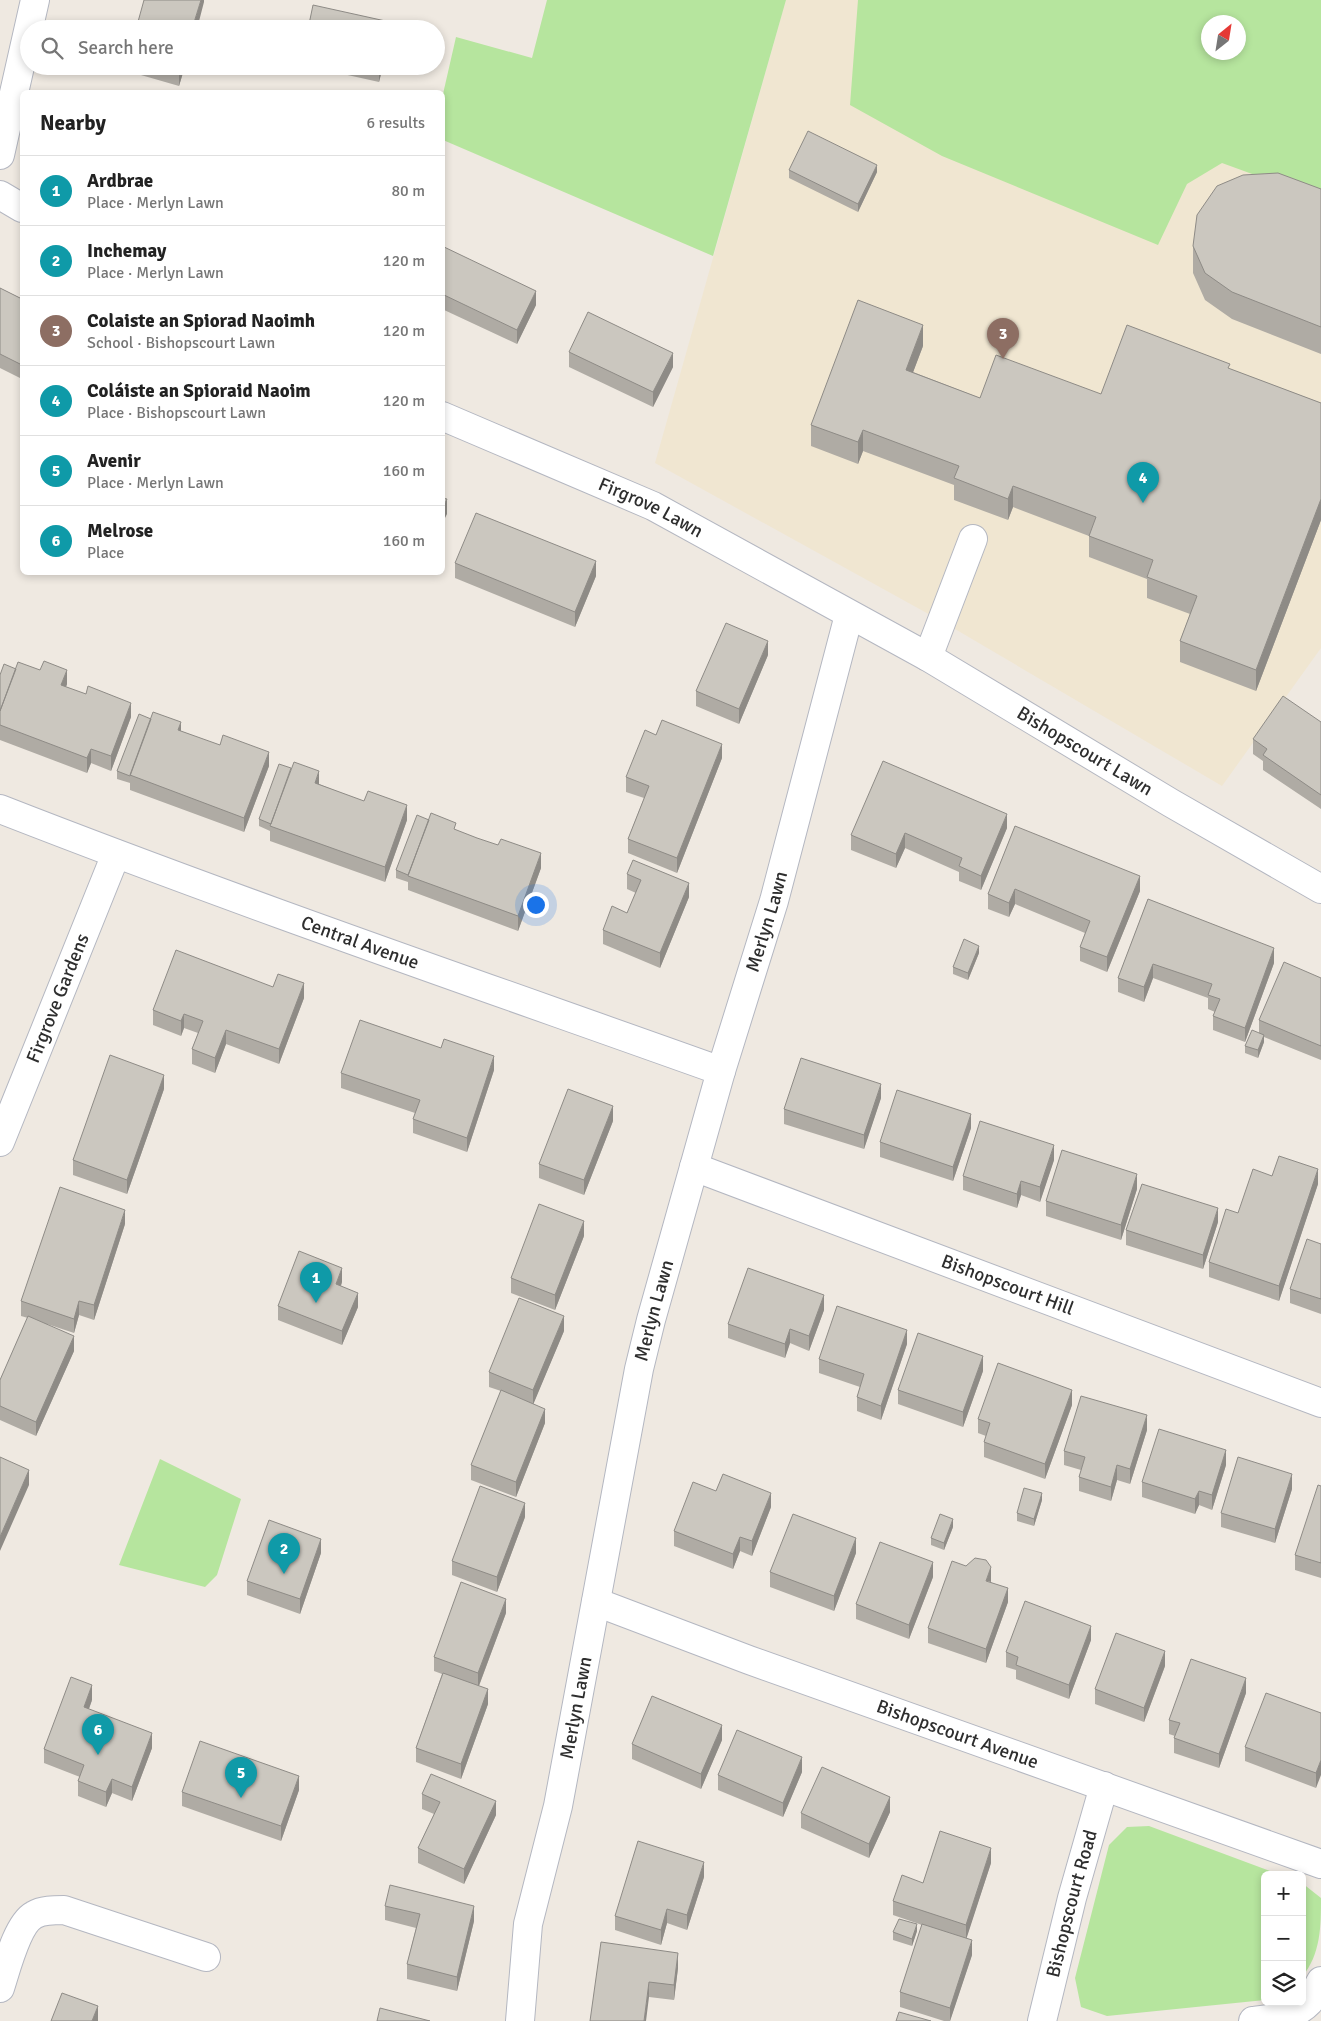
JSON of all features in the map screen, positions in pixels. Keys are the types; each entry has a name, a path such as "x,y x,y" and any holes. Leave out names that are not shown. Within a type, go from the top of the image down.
{"street":[{"path":"30,20 35,0"},
{"path":"0,155 20,66"},
{"path":"0,195 20,207"},
{"name":"Firgrove Lawn","path":"445,417 652,506 849,615"},
{"path":"928,657 973,539"},
{"name":"Bishopscourt Lawn","path":"849,615 928,657 1171,804 1321,888"},
{"name":"Merlyn Lawn","path":"520,2021 528,1924 558,1806 639,1369 721,1070 774,901 849,615"},
{"name":"Central Avenue","path":"0,809 116,854 721,1070"},
{"name":"Firgrove Gardens","path":"0,1142 116,854"},
{"name":"Bishopscourt Hill","path":"694,1167 1321,1404"},
{"name":"Bishopscourt Avenue","path":"596,1602 749,1660 1321,1864"},
{"name":"Bishopscourt Road","path":"1042,2021 1072,1898 1104,1786"},
{"path":"0,1988 21,1929 33,1915 48,1910 64,1910 206,1957"},
{"path":"1253,2021 1279,2018 1296,2011 1308,2002 1321,1981"}],"shaded area":[{"path":"786,0 1321,0 1321,648 1222,786 943,622 655,463"}],"green space":[{"path":"547,0 786,0 713,256 445,141 444,90 456,37 532,58"},
{"path":"858,0 1321,0 1321,199 1222,163 1187,184 1158,245 942,156 850,105"},
{"path":"160,1459 241,1499 217,1575 205,1587 119,1565"},
{"path":"1149,1826 1270,1871 1261,1871 1261,2000 1107,2016 1081,2007 1075,1978 1109,1845 1127,1827"},
{"path":"1306,1886 1321,1898 1319,1939 1306,1971"}],"building":[{"path":"144,0 201,0 195,20 138,20"},
{"path":"313,5 381,20 310,20"},
{"path":"808,131 877,165 858,204 789,170"},
{"path":"1278,173 1321,189 1321,327 1232,292 1205,273 1193,246 1197,215 1217,186 1243,175"},
{"path":"445,247 536,291 517,330 445,295"},
{"path":"0,288 20,298 20,364 0,354"},
{"path":"858,300 923,325 906,370 980,398 996,355 1101,394 1127,325 1230,364 1228,368 1321,403 1321,499 1256,670 1180,641 1197,596 1147,577 1153,560 1089,536 1096,517 1013,486 1008,499 954,478 959,466 863,430 858,442 811,425"},
{"path":"588,312 673,353 653,392 569,352"},
{"path":"476,513 596,561 575,612 455,563"},
{"path":"726,623 768,641 739,709 696,691"},
{"path":"44,661 67,670 61,685 86,694 88,686 131,703 111,756 91,749 87,758 0,725 0,711 18,662 40,670"},
{"path":"4,664 16,669 0,711 0,675"},
{"path":"1283,696 1321,722 1321,795 1263,755 1267,749 1253,739"},
{"path":"153,712 181,722 178,730 220,745 223,735 269,752 244,818 130,775"},
{"path":"139,714 151,719 130,776 117,771"},
{"path":"662,720 722,744 677,858 628,839 649,786 626,777 645,730 656,735"},
{"path":"883,761 1007,814 981,876 959,866 962,858 905,833 896,854 851,835"},
{"path":"294,762 319,771 315,783 364,801 368,791 407,805 385,867 270,826"},
{"path":"279,764 291,768 271,824 259,819"},
{"path":"431,813 456,823 454,829 477,838 498,845 501,839 541,853 518,916 408,876"},
{"path":"417,815 429,820 408,875 396,870"},
{"path":"1015,826 1140,876 1107,957 1080,947 1090,921 1015,889 1009,903 988,894"},
{"path":"633,860 689,883 660,953 603,930 612,906 627,913 641,880 627,874"},
{"path":"1148,899 1274,948 1245,1028 1213,1016 1220,999 1208,995 1212,984 1153,964 1144,987 1118,978"},
{"path":"964,939 979,946 968,973 953,967"},
{"path":"176,950 273,987 278,974 304,983 279,1049 226,1030 215,1058 192,1049 203,1021 184,1014 181,1021 153,1010"},
{"path":"1284,962 1321,978 1321,1046 1259,1020"},
{"path":"360,1020 441,1048 444,1039 494,1056 467,1138 413,1119 420,1100 341,1073"},
{"path":"1252,1030 1264,1035 1258,1050 1245,1046"},
{"path":"110,1055 164,1075 127,1180 73,1160"},
{"path":"801,1058 881,1084 864,1135 784,1109"},
{"path":"568,1089 613,1106 584,1180 539,1164"},
{"path":"897,1090 971,1114 953,1167 880,1142"},
{"path":"980,1121 1054,1145 1040,1187 1021,1181 1017,1194 963,1176"},
{"path":"1062,1150 1137,1174 1121,1225 1046,1201"},
{"path":"1279,1156 1318,1169 1279,1286 1209,1262 1226,1209 1238,1213 1253,1169 1272,1176"},
{"path":"1142,1184 1218,1208 1203,1255 1126,1230"},
{"path":"60,1187 125,1210 94,1305 79,1301 74,1319 21,1301"},
{"path":"539,1204 584,1221 555,1295 511,1278"},
{"path":"1307,1239 1321,1244 1321,1299 1290,1289"},
{"path":"299,1251 342,1268 336,1284 358,1293 342,1331 278,1306"},
{"path":"748,1268 824,1295 809,1336 790,1329 785,1344 728,1324"},
{"path":"519,1298 564,1316 533,1390 489,1372"},
{"path":"837,1306 907,1330 881,1406 857,1397 864,1374 819,1359"},
{"path":"28,1316 74,1336 36,1422 0,1406 0,1380"},
{"path":"918,1333 983,1356 963,1412 898,1390"},
{"path":"998,1363 1072,1390 1045,1464 984,1442 990,1423 978,1419"},
{"path":"501,1390 545,1409 516,1482 471,1465"},
{"path":"1081,1396 1147,1415 1130,1469 1117,1465 1111,1487 1079,1477 1085,1457 1064,1451"},
{"path":"1159,1429 1226,1450 1212,1495 1199,1491 1195,1499 1142,1482"},
{"path":"0,1457 29,1470 0,1537"},
{"path":"1238,1457 1292,1474 1275,1529 1221,1513"},
{"path":"723,1474 771,1493 752,1541 740,1537 733,1554 674,1531 693,1482 716,1491"},
{"path":"1318,1485 1321,1486 1321,1563 1295,1555"},
{"path":"480,1486 525,1503 497,1577 452,1561"},
{"path":"1024,1488 1042,1493 1034,1519 1017,1513"},
{"path":"793,1514 856,1538 834,1596 770,1572"},
{"path":"940,1514 953,1519 944,1543 931,1538"},
{"path":"269,1520 321,1539 300,1599 247,1581"},
{"path":"880,1542 933,1562 909,1625 856,1604"},
{"path":"975,1558 986,1560 991,1567 986,1581 1008,1588 986,1649 928,1628 952,1561 966,1566"},
{"path":"461,1582 506,1599 478,1673 434,1657"},
{"path":"1025,1601 1091,1626 1069,1685 1016,1665 1018,1657 1006,1652"},
{"path":"1116,1633 1165,1651 1144,1708 1095,1689"},
{"path":"1191,1659 1246,1678 1219,1754 1174,1738 1180,1723 1169,1720"},
{"path":"443,1673 488,1689 461,1764 416,1748"},
{"path":"71,1677 92,1685 84,1707 152,1733 132,1787 112,1779 106,1792 78,1781 84,1765 44,1749"},
{"path":"1266,1693 1321,1713 1321,1760 1316,1773 1245,1747"},
{"path":"652,1696 722,1725 701,1774 632,1744"},
{"path":"737,1730 802,1757 783,1803 718,1775"},
{"path":"200,1741 299,1776 281,1826 182,1792"},
{"path":"822,1767 890,1797 869,1844 801,1813"},
{"path":"431,1774 496,1801 464,1869 418,1848 440,1802 422,1794"},
{"path":"940,1831 991,1848 966,1925 893,1901 902,1875 923,1883"},
{"path":"638,1841 704,1862 687,1915 667,1909 661,1930 615,1916"},
{"path":"390,1885 474,1906 457,1977 407,1964 420,1914 385,1906"},
{"path":"899,1919 917,1924 912,1939 893,1932"},
{"path":"922,1924 972,1940 950,2008 900,1992"},
{"path":"601,1942 678,1953 674,1985 649,1982 644,2021 590,2021"},
{"path":"62,1993 98,2006 92,2021 51,2021"},
{"path":"380,2008 430,2021 377,2021"},
{"path":"899,2012 931,2021 896,2021"}],"place":[{"name":"Colaiste an Spiorad Naoimh","path":"1003,359"},
{"name":"Coláiste an Spioraid Naoim","path":"1143,503"},
{"name":"Ardbrae","path":"316,1303"},
{"name":"Inchemay","path":"284,1574"},
{"name":"Melrose","path":"98,1755"},
{"name":"Avenir","path":"241,1798"}]}
